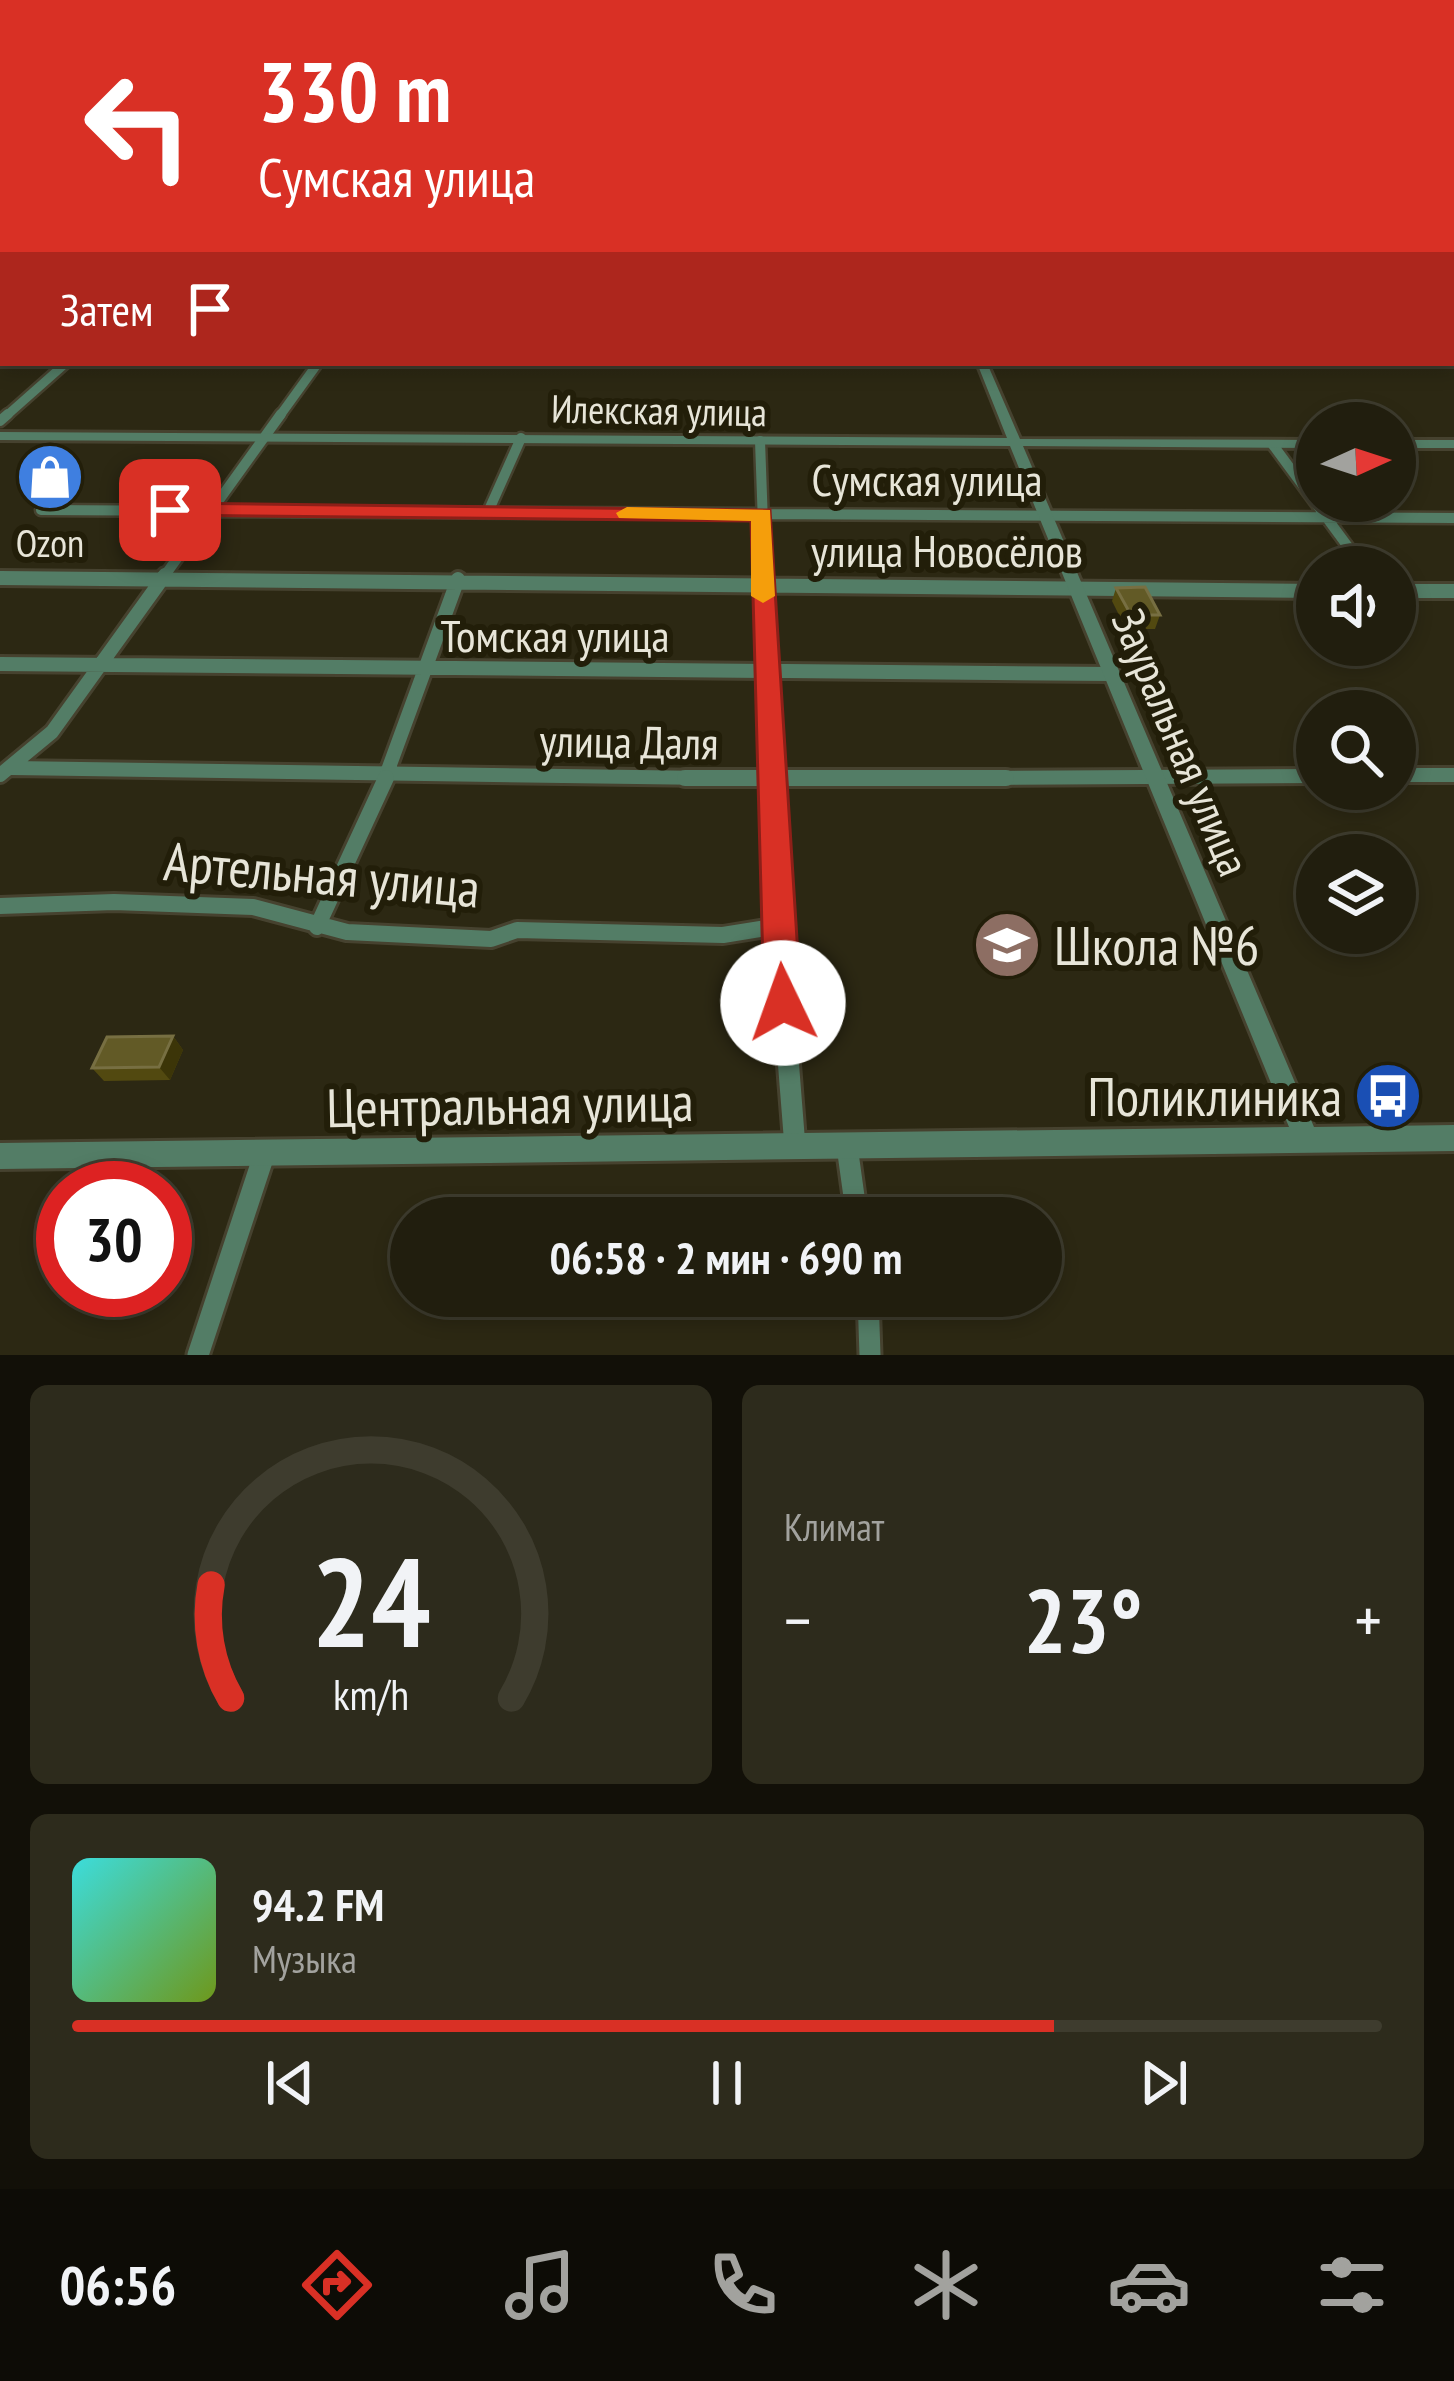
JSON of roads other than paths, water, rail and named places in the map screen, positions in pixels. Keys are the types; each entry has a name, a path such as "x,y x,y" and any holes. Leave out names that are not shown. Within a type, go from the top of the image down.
{"street":[{"path":"0,421 63,366"},
{"path":"6,772 52,732 103,666 316,366"},
{"name":"Зауральная улица","path":"983,366 1306,1139"},
{"name":"Илекская улица","path":"0,436 1296,445"},
{"path":"488,512 521,438"},
{"path":"760,441 778,926 795,1147"},
{"path":"1416,444 1454,444"},
{"path":"1273,445 1296,475"},
{"name":"Сумская улица","path":"40,510 1296,517"},
{"name":"Сумская улица","path":"1416,518 1454,518"},
{"name":"улица Новосёлов","path":"0,578 1296,591"},
{"path":"317,927 388,773 458,579"},
{"path":"1416,591 1454,591"},
{"name":"Томская улица","path":"0,664 1110,674"},
{"name":"улица Даля","path":"6,772 773,779 1296,776"},
{"path":"1416,776 1454,775"},
{"name":"Артельная улица","path":"0,906 114,902 253,907 317,927 491,939 517,930 723,935 778,926"},
{"name":"Центральная улица","path":"0,1156 1454,1138"},
{"path":"847,1146 854,1197"},
{"path":"198,1355 264,1155"},
{"path":"869,1317 870,1355"}],"place":[{"name":"Ozon","path":"50,477"},
{"name":"Школа №6","path":"1007,945"},
{"name":"Поликлиника","path":"1388,1096"}]}
